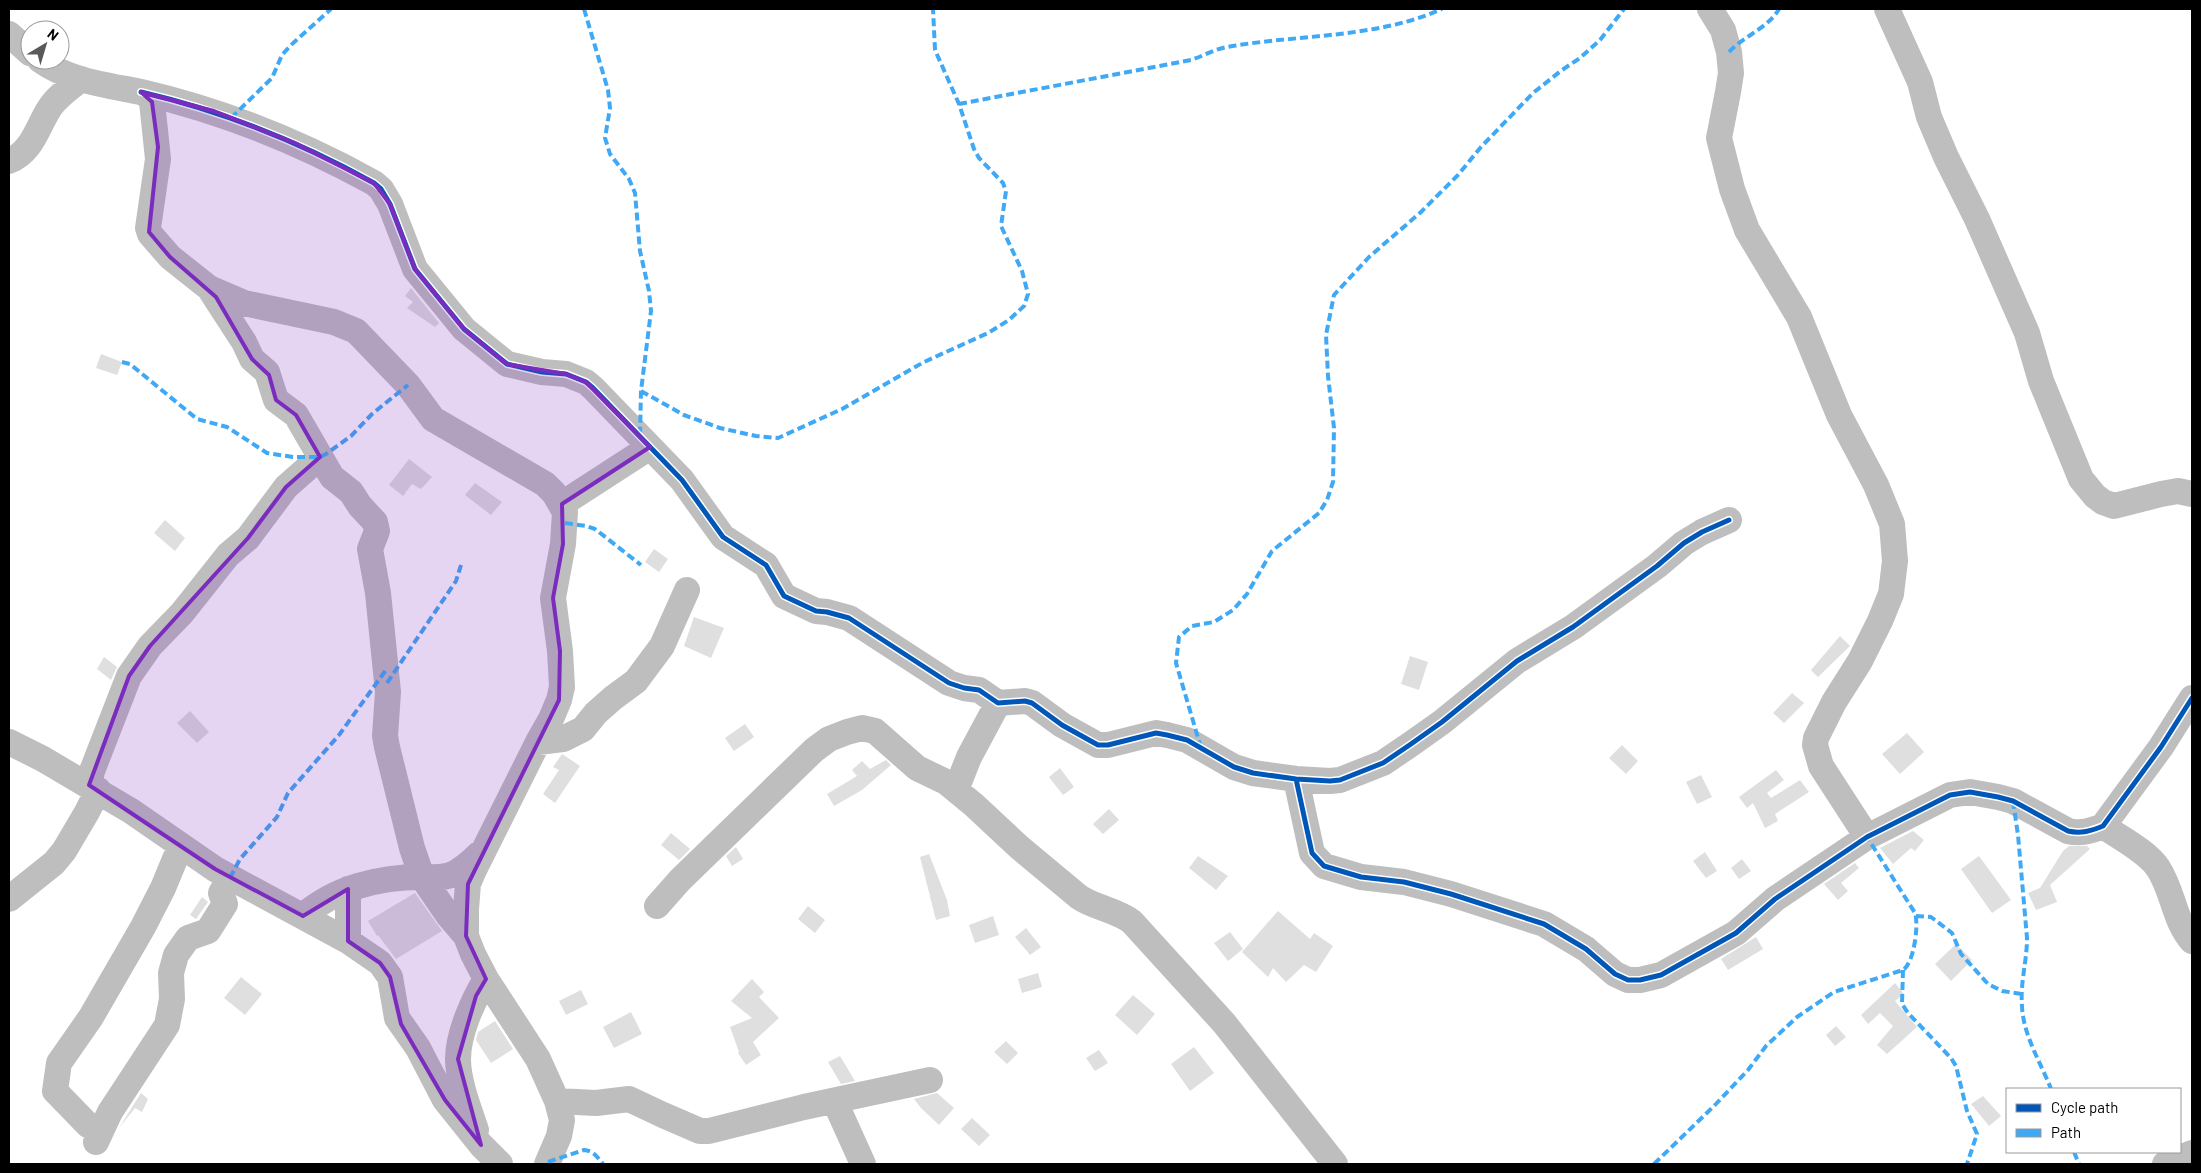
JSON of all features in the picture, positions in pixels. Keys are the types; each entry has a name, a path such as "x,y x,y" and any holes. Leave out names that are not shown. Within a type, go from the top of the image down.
{"street":[{"path":"1710,9 1723,30 1730,52 1731,73 1719,138 1732,189 1747,230 1799,317 1839,415 1876,485 1892,524 1895,561 1891,594 1860,661 1834,702 1816,738 1815,745 1821,766 1866,836"},
{"path":"1887,9 1920,82 1929,117 1946,157 1977,219 2027,333 2041,380 2081,479 2095,496 2114,506 2178,491 2192,494"},
{"path":"9,34 20,44"},
{"path":"59,70 81,79 141,92 214,112 295,143 374,182 381,189 390,204 415,269 464,329 507,364 542,372 566,374 586,382 682,480 723,537 766,566 784,596 816,611 849,618 949,683 964,688 980,690 998,703 1025,701 1032,703 1062,726 1098,745 1108,746 1156,733 1187,740 1234,767 1254,773 1296,780 1340,780 1382,763 1442,722 1517,660 1573,627 1702,532 1729,520"},
{"path":"9,161 24,151 37,134 50,108 64,92 81,79"},
{"path":"141,92 150,97 152,102 158,147 149,232 170,257 209,288 244,303 334,322 356,331 408,385 433,419 545,484 562,504 565,512 565,523 553,609 560,651 562,687 551,719 482,852 468,884 466,936"},
{"path":"209,288 244,342 252,359 269,375 276,400 294,413 332,478 355,496 360,506 377,526 370,549 378,593 388,692 386,736 412,848 422,877 448,915 466,936 486,979 538,1059 556,1101 562,1120 559,1136 547,1164"},
{"path":"562,504 650,447"},
{"path":"9,899 54,863 64,851 93,788 92,771 129,676 150,646 182,613 228,555 248,538 286,488 320,457"},
{"path":"538,742 562,739 583,729 596,713 636,681 662,646 687,590"},
{"path":"1296,780 1312,853 1324,866 1361,877 1404,882 1451,894 1544,924 1586,949 1615,974 1628,980 1640,980 1661,975 1736,933 1775,899 1866,836 1950,795 1970,792 1998,797 2013,802 2068,831 2089,832 2103,826 2161,747 2192,698"},
{"path":"956,790 969,757 998,703"},
{"path":"657,906 680,880 755,808 798,763 829,739 862,728 875,731 917,768 946,782 956,790 1018,847 1087,902 1121,915 1132,922 1224,1023 1335,1164"},
{"path":"9,742 131,810 180,847 230,878 348,941 380,963 390,977 398,1018 418,1048 445,1100 481,1145 500,1164"},
{"path":"2103,826 2145,855 2158,867 2183,929 2192,941"},
{"path":"180,847 163,888 143,927 91,1017 59,1063 55,1092 92,1133 110,1112 167,1025 172,999 171,973 176,955 188,938 208,931 225,904 221,893 230,878"},
{"path":"303,916 328,898 365,883 422,877 436,878 454,874 482,852"},
{"path":"348,889 348,941"},
{"path":"481,1145 464,1093 458,1059 464,1032 476,996 486,979"},
{"path":"556,1101 596,1103 630,1098 700,1131 709,1131 804,1107 930,1080"},
{"path":"834,1102 863,1164"},
{"path":"2165,1164 2192,1152"}],"highlighted area":[{"path":"141,92 214,111 295,143 374,183 390,204 415,269 464,329 507,364 566,374 586,382 650,447 562,504 563,544 553,598 560,651 559,700 468,884 466,936 486,979 476,996 458,1059 481,1145 445,1100 401,1024 390,977 380,963 348,941 348,889 303,916 215,869 89,785 129,676 150,646 248,538 286,487 320,457 296,415 276,400 269,375 252,359 216,297 170,257 149,232 158,147 152,102"}],"building":[{"path":"411,288 439,323 435,327 407,308 413,302 405,296"},
{"path":"101,354 122,362 117,375 96,368"},
{"path":"409,459 432,477 421,489 412,484 403,496 389,485"},
{"path":"475,483 502,502 491,515 465,495"},
{"path":"165,520 185,538 175,551 154,533"},
{"path":"654,549 668,559 659,572 645,562"},
{"path":"694,617 724,628 711,658 684,646"},
{"path":"1840,636 1850,646 1818,677 1811,670"},
{"path":"1410,656 1428,662 1419,690 1401,684"},
{"path":"104,657 117,667 111,680 97,669"},
{"path":"1792,693 1804,703 1784,723 1773,713"},
{"path":"190,711 209,732 197,743 177,723"},
{"path":"745,724 754,737 734,751 725,738"},
{"path":"1907,733 1924,752 1900,774 1882,754"},
{"path":"1622,745 1638,761 1626,774 1609,758"},
{"path":"562,754 580,766 555,803 543,794 559,770 553,767"},
{"path":"886,760 891,765 862,790 834,806 827,794 857,776 852,770 862,761 870,769"},
{"path":"1060,768 1074,787 1063,795 1049,777"},
{"path":"1776,770 1784,780 1767,793 1771,798 1800,780 1809,792 1775,814 1778,821 1765,828 1753,803 1747,808 1739,797"},
{"path":"1701,775 1712,797 1697,804 1686,782"},
{"path":"1109,809 1119,820 1103,834 1093,824"},
{"path":"1913,831 1924,840 1915,851 1911,848 1893,864 1880,848"},
{"path":"671,833 690,849 679,860 661,845"},
{"path":"2069,846 2087,846 2090,849 2050,885 2057,902 2036,910 2028,893 2040,888 2063,851"},
{"path":"736,847 743,859 732,866 726,856"},
{"path":"1705,852 1717,871 1706,878 1693,861"},
{"path":"929,854 947,900 950,916 936,920 920,857"},
{"path":"1198,856 1228,876 1216,890 1189,868"},
{"path":"1979,856 2011,900 1992,913 1961,869"},
{"path":"1742,859 1751,871 1739,879 1731,868"},
{"path":"1855,863 1859,868 1841,883 1848,891 1838,900 1824,884"},
{"path":"415,893 442,931 396,959 377,936 368,921"},
{"path":"202,897 208,902 196,919 190,915"},
{"path":"808,906 825,920 815,933 798,919"},
{"path":"1278,911 1310,939 1314,933 1333,946 1316,972 1304,965 1286,982 1273,968 1268,977 1242,952"},
{"path":"993,916 999,935 975,943 969,925"},
{"path":"1026,928 1041,947 1030,955 1015,937"},
{"path":"1230,932 1243,949 1228,961 1214,943"},
{"path":"1756,937 1763,949 1728,970 1721,959"},
{"path":"1956,944 1972,960 1951,981 1935,964"},
{"path":"1038,973 1042,987 1022,993 1018,979"},
{"path":"241,977 262,994 245,1015 224,998"},
{"path":"752,979 764,992 759,997 779,1018 753,1042 761,1055 746,1065 738,1053 730,1027 752,1018 731,1001"},
{"path":"1895,983 1904,994 1895,1001 1917,1027 1887,1054 1877,1045 1893,1026 1880,1013 1868,1024 1861,1015"},
{"path":"581,990 588,1004 566,1015 559,1001"},
{"path":"1133,995 1155,1014 1137,1035 1115,1015"},
{"path":"631,1012 642,1034 614,1048 603,1027"},
{"path":"495,1021 513,1049 491,1063 476,1040 478,1032"},
{"path":"1836,1026 1846,1037 1835,1046 1826,1035"},
{"path":"1006,1041 1018,1053 1007,1064 994,1052"},
{"path":"1194,1047 1214,1073 1190,1091 1171,1064"},
{"path":"1099,1050 1108,1063 1095,1071 1086,1058"},
{"path":"840,1056 855,1081 841,1084 828,1062"},
{"path":"141,1093 148,1099 142,1112 135,1108 119,1128"},
{"path":"937,1093 954,1108 939,1125 914,1099"},
{"path":"1983,1096 2001,1116 1989,1126 1971,1104"},
{"path":"972,1118 990,1135 979,1146 961,1129"}],"marked path":[{"path":"231,118 272,78 282,55 291,45 331,9"},
{"path":"584,9 608,90 610,108 605,138 610,154 629,179 635,193 640,251 649,291 651,311 641,391 640,436"},
{"path":"641,391 684,415 720,428 756,436 778,438 842,409 924,362 988,333 1009,320 1024,306 1028,294 1022,271 1001,226 1006,191 1003,183 979,158 974,149 959,104 935,50 933,9"},
{"path":"959,104 1191,60 1227,47 1363,31 1390,26 1442,9"},
{"path":"1201,748 1176,663 1179,637 1192,626 1214,622 1233,610 1247,594 1272,551 1319,513 1327,500 1333,482 1334,428 1328,376 1326,335 1334,295 1369,257 1421,212 1458,175 1481,147 1533,93 1580,58 1600,40 1624,9"},
{"path":"1729,52 1769,21 1779,9"},
{"path":"122,362 130,364 197,419 227,427 267,453 293,457 320,457 326,454 351,436 372,414 408,385"},
{"path":"565,523 595,529 641,565"},
{"path":"387,683 456,581 461,565"},
{"path":"230,878 240,859 277,817 288,793 339,735 386,670"},
{"path":"2013,801 2018,835 2027,938 2022,989 2023,1017 2029,1038 2051,1088"},
{"path":"1654,1164 1715,1105 1748,1070 1766,1046 1797,1017 1834,992 1903,970 1907,966 1915,943 1915,913 1867,837"},
{"path":"1916,916 1931,917 1952,933 1961,954 1988,984 2002,991 2022,994"},
{"path":"1903,970 1902,1004 1956,1066 1967,1111 1977,1134 1967,1164"},
{"path":"548,1162 584,1150 593,1153 603,1164"},
{"path":"2074,1153 2079,1164"}],"cycle path":[{"path":"141,92 202,108 260,129 318,154 374,183 381,189 390,204 415,269 464,329 507,364 542,372 566,374 586,382 682,480 723,537 766,565 784,596 816,611 849,618 949,683 979,690 998,703 1025,701 1032,703 1062,725 1098,745 1108,745 1156,733 1187,740 1234,767 1253,773 1296,779 1340,780 1383,763 1442,722 1517,661 1573,627 1657,566 1684,543 1702,532 1729,520"},
{"path":"1296,779 1312,853 1324,866 1361,877 1404,882 1451,894 1544,924 1586,949 1615,974 1628,980 1640,980 1661,975 1736,933 1775,899 1867,837 1950,795 1970,792 2013,801 2068,831 2086,832 2103,826 2161,747 2192,698"}]}
